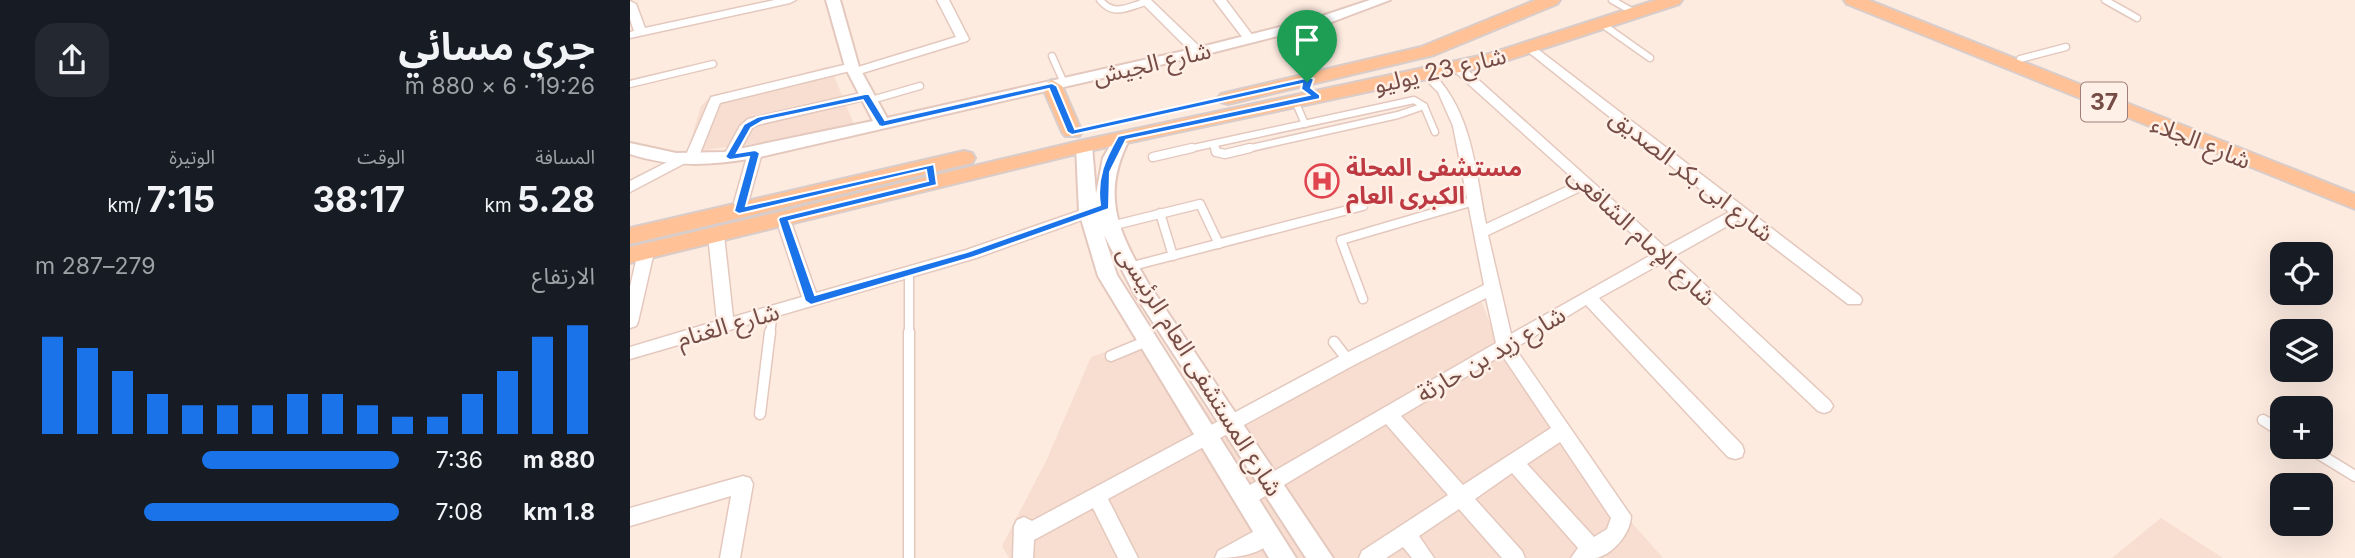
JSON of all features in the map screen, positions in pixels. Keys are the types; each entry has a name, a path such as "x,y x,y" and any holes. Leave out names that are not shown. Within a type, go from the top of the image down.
{"main road":[{"name":"شارع 23 يوليو","path":"630,236 739,211 932,174 1313,88 1438,48 1551,0"},
{"name":"شارع 23 يوليو","path":"1078,139 1122,138 1265,99 1295,101 1313,88 1428,75 1458,68 1531,48 1673,0"},
{"name":"شارع الجلاء","path":"1853,0 2355,190"},
{"name":"شارع الجلاء","path":"1871,0 2020,59 2040,72 2355,202"},
{"path":"1058,84 1078,139"},
{"name":"شارع 23 يوليو","path":"638,254 783,219 932,174"}],"street":[{"path":"630,4 636,34 735,5 790,0"},
{"path":"833,0 854,69 882,124"},
{"path":"630,187 688,159 715,100 854,69 963,39 943,0"},
{"path":"1146,2 1162,0"},
{"path":"1220,0 1250,40"},
{"name":"شارع الجيش","path":"630,148 653,155 688,159 755,153 1250,40 1356,4 1383,0"},
{"path":"1146,2 1198,52"},
{"name":"شارع ابى بكر الصديق","path":"1531,48 1739,213 1854,300"},
{"name":"شارع الإمام الشافعى","path":"1458,68 1587,183 1824,406"},
{"path":"1428,75 1444,91 1460,126 1505,346 1621,516 1618,530 1587,554 1514,462"},
{"path":"730,157 747,126 753,122 867,99"},
{"name":"شارع المستشفى العام الرئيسى","path":"1122,138 1105,172 1102,190 1101,215 1108,276 1283,558"},
{"name":"شارع المستشفى العام الرئيسى","path":"1078,139 1101,215 1129,267 1320,558"},
{"path":"739,211 755,153"},
{"path":"1480,233 1587,183"},
{"name":"شارع زيد بن حارثة","path":"1245,498 1588,297 1739,213"},
{"name":"شارع الغنام","path":"630,354 1101,215"},
{"path":"783,219 811,301"},
{"path":"716,235 726,326"},
{"path":"630,322 638,254"},
{"path":"1023,558 1024,530 1097,496 1348,360 1492,288"},
{"path":"1588,297 1735,451"},
{"path":"1150,344 1174,338"},
{"path":"1388,414 1515,558"},
{"path":"1369,558 1563,430"},
{"path":"630,517 743,484 730,558"},
{"path":"1097,496 1128,558"},
{"path":"1225,558 1267,533"},
{"path":"1405,534 1424,558"}],"lane":[{"path":"1100,0 1107,9 1113,10 1146,2"},
{"path":"1612,0 1635,13"},
{"path":"2105,0 2137,18"},
{"path":"1602,24 1650,58"},
{"path":"2020,59 2066,47"},
{"path":"1052,56 1058,84"},
{"path":"630,84 713,64"},
{"path":"867,99 920,86"},
{"path":"1153,157 1414,100 1424,106 1436,132"},
{"path":"1295,101 1305,124"},
{"path":"1214,144 1216,152 1225,154 1398,116 1424,106"},
{"path":"1319,121 1324,132"},
{"path":"1267,132 1271,144"},
{"path":"1363,299 1341,240 1474,201"},
{"path":"1101,215 1160,213 1200,204 1219,244"},
{"path":"1129,267 1363,206"},
{"path":"1160,213 1173,256"},
{"path":"909,272 909,558"},
{"path":"760,414 773,312"},
{"path":"1334,342 1348,360"},
{"path":"1111,356 1150,344"},
{"path":"2263,420 2270,424"},
{"path":"2327,459 2355,476"}],"shaded area":[{"path":"830,66 855,127 791,139 687,152 701,106 708,99"},
{"path":"1476,288 1505,361 1633,524 1663,558 1009,558 1002,546 1047,459 1091,357 1154,334 1215,422"},
{"path":"2161,518 2223,558 2112,558"}],"place":[{"name":"مستشفى المحلة الكبرى العام","path":"1322,181"}],"route":[{"path":"1310,79 1307,82 1308,92 1317,97 1122,138 1111,154 1105,172 1102,190 1105,207 971,254 811,301 783,219 933,183 931,166 739,211 755,153 730,157 747,126 760,119 865,96 882,124 1052,86 1072,132 1310,79"}]}
